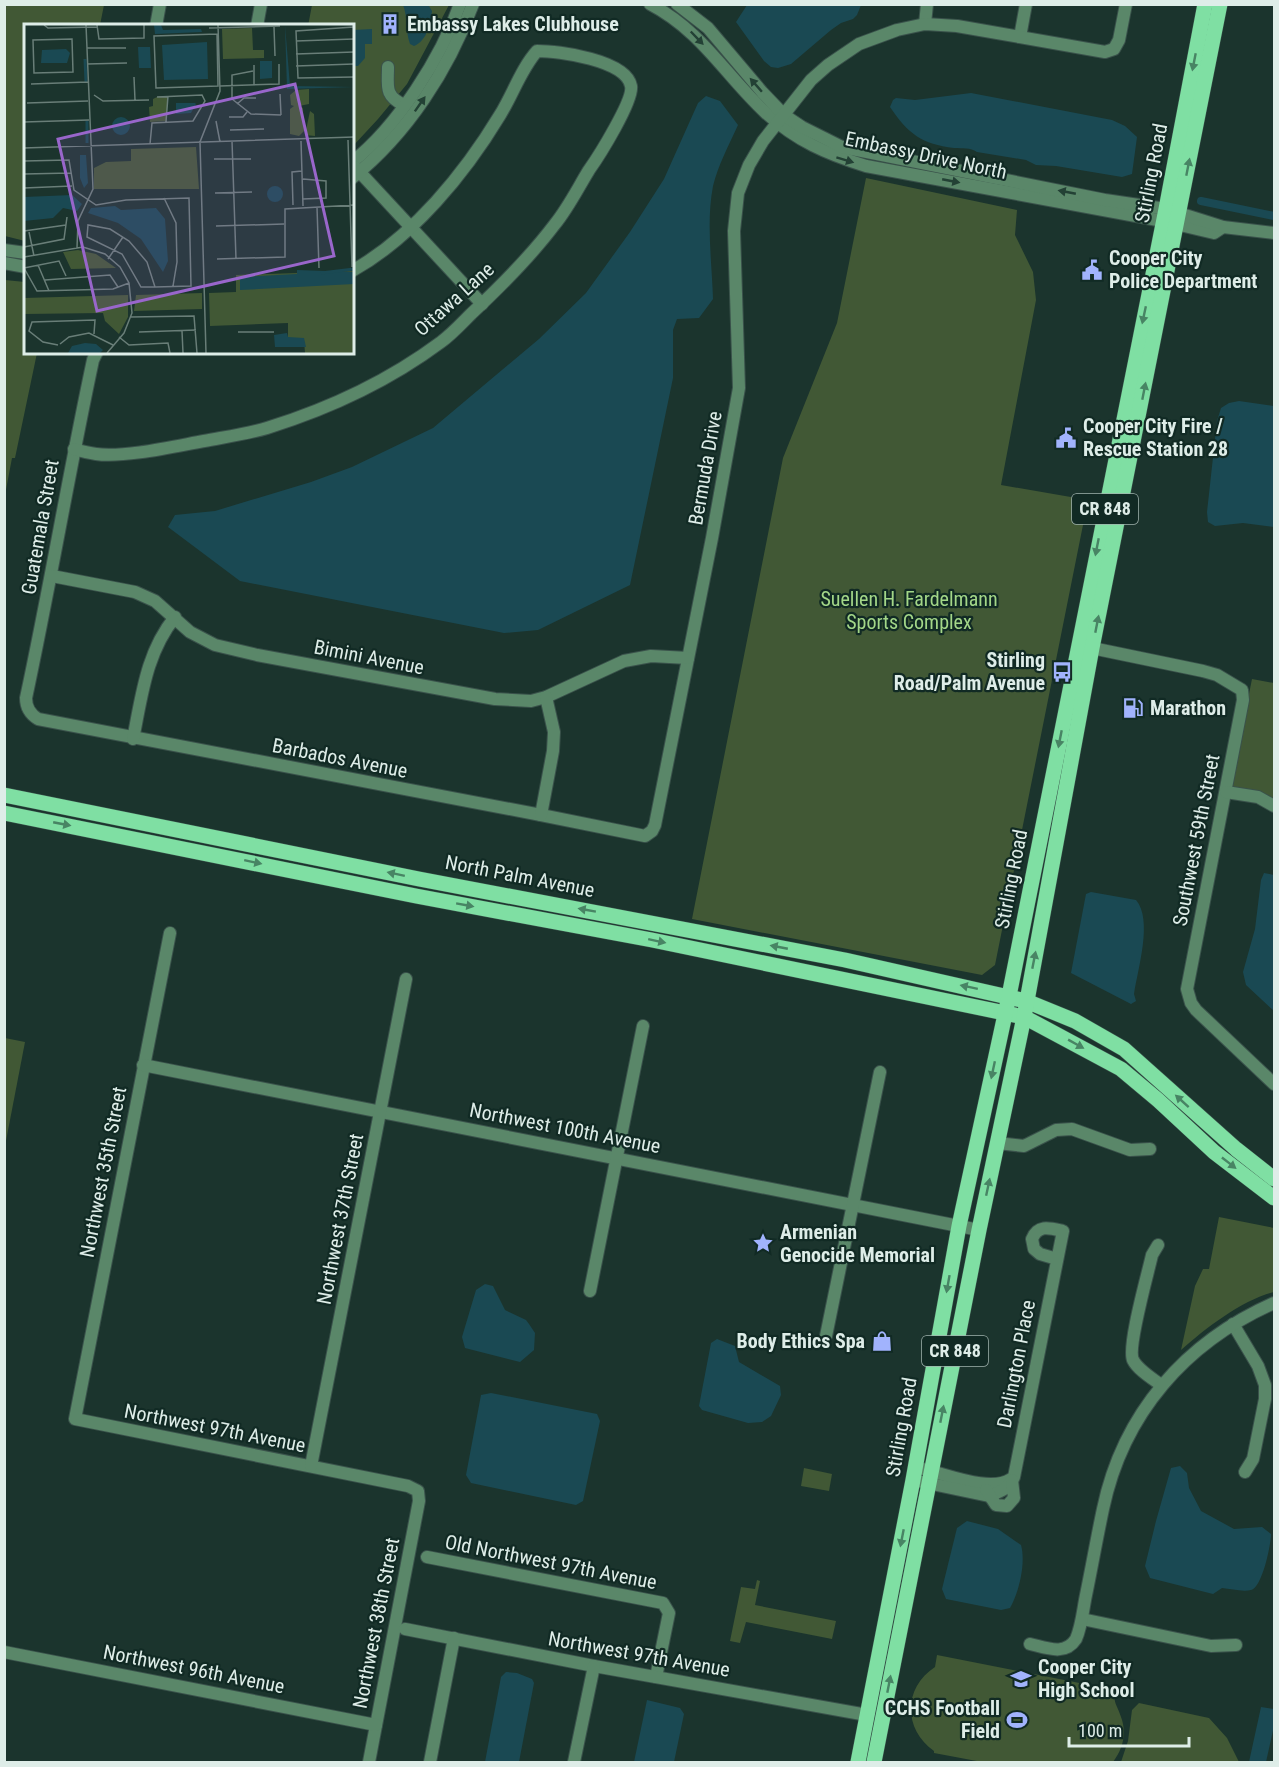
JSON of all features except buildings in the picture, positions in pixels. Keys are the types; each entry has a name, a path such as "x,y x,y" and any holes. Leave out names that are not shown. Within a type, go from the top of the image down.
{"main road":[{"name":"Stirling Road","path":"858,1762 886,1619 922,1476 1024,1017 1171,217 1205,4"},
{"name":"Stirling Road","path":"874,1762 902,1622 959,1226 1171,217 1220,4"},
{"name":"North Palm Avenue","path":"4,795 813,954 1026,1001 1075,1021 1124,1049 1236,1149 1275,1179"},
{"name":"North Palm Avenue","path":"4,813 652,939 1024,1017 1121,1069 1214,1152 1275,1198"},
{"path":"502,911 505,895"},
{"path":"886,1619 902,1622"}],"street":[{"path":"156,24 160,4"},
{"path":"257,24 261,4"},
{"path":"354,169 392,124 438,53 460,4"},
{"path":"354,169 388,144 417,109 449,61 473,4"},
{"name":"Embassy Drive North","path":"650,4 667,13 691,31 781,119 842,147 1105,200 1171,217 1214,233 1223,227 1275,233"},
{"name":"Embassy Drive North","path":"677,4 708,28 762,92 781,119"},
{"path":"925,24 927,4"},
{"path":"1020,37 1026,4"},
{"name":"Bermuda Drive","path":"648,835 655,825 739,388 735,231 738,193 749,165 763,141 811,80 859,44 897,30 925,24 957,26 1105,52 1114,48 1119,40 1126,4"},
{"name":"Ottawa Lane","path":"74,449 98,455 124,454 180,446 265,429 321,409 406,365 443,341 482,304 556,224 630,99 631,85 624,74 615,68 585,57 537,51 530,59 501,113 472,158 413,227"},
{"path":"388,67 388,93 395,101 404,105"},
{"path":"354,169 413,227 482,304"},
{"path":"354,270 413,227"},
{"path":"4,250 24,254"},
{"path":"4,263 24,267"},
{"name":"Guatemala Street","path":"28,709 26,698 52,576 74,449 96,354"},
{"name":"Bimini Avenue","path":"52,576 135,592 155,601 190,632 215,645 257,655 495,699 531,701 546,697 624,661 651,656 688,658"},
{"path":"133,739 153,651 162,633 175,617"},
{"name":"Southwest 59th Street","path":"1092,648 1203,671 1217,675 1242,690 1243,700 1187,989 1196,1010 1275,1084"},
{"path":"541,815 554,752 554,732 546,697"},
{"name":"Barbados Avenue","path":"28,709 38,719 133,739 541,815 640,837 648,835"},
{"path":"1226,792 1257,797 1275,806"},
{"name":"Northwest 35th Street","path":"75,1419 170,933"},
{"name":"Northwest 37th Street","path":"311,1466 406,979"},
{"path":"590,1291 643,1026"},
{"name":"Northwest 100th Avenue","path":"143,1065 978,1230"},
{"path":"826,1336 880,1072"},
{"path":"997,1143 1024,1146 1056,1131 1072,1129 1130,1150 1150,1149"},
{"path":"1158,1245 1152,1255 1132,1345 1133,1360 1161,1385"},
{"name":"Darlington Place","path":"986,1490 1005,1490 1013,1479 1057,1259"},
{"path":"1030,1644 1056,1650 1066,1649 1076,1639 1109,1484 1133,1428 1161,1385 1198,1348 1233,1324 1275,1303"},
{"path":"1233,1324 1258,1366 1265,1385 1253,1459 1245,1472"},
{"name":"Northwest 97th Avenue","path":"75,1419 408,1486 418,1491"},
{"path":"922,1476 961,1479 986,1490"},
{"path":"922,1476 966,1491 986,1490"},
{"path":"961,1479 966,1491"},
{"name":"Northwest 38th Street","path":"369,1762 419,1502 418,1491"},
{"name":"Old Northwest 97th Avenue","path":"427,1557 663,1603 669,1613 656,1677"},
{"path":"1082,1619 1211,1646 1236,1645"},
{"name":"Northwest 97th Avenue","path":"405,1629 867,1715"},
{"path":"430,1762 454,1638"},
{"name":"Northwest 96th Avenue","path":"4,1652 376,1725"},
{"path":"574,1762 594,1666"}],"green space":[{"path":"4,5 104,5 100,24 24,24 24,241 5,236"},
{"path":"312,5 449,5 407,84 354,145 354,24 308,24"},
{"name":"Suellen H. Fardelmann Sports Complex","path":"866,178 1017,210 1015,235 1033,272 1036,300 1001,485 1088,500 995,965 982,975 692,919 783,458 837,323"},
{"path":"5,280 24,282 24,354 37,354 5,495"},
{"path":"1252,679 1274,683 1274,806 1229,793"},
{"path":"5,1038 25,1042 5,1146"},
{"path":"1219,1217 1274,1228 1274,1292 1237,1308 1181,1350 1195,1286 1203,1269 1209,1269"},
{"path":"804,1468 832,1474 829,1491 801,1486"},
{"path":"757,1580 760,1581 755,1605 836,1621 832,1639 746,1622 740,1643 730,1641 741,1587 755,1589"},
{"path":"937,1655 1115,1690 1115,1701 1124,1729 1122,1746 1113,1762 982,1762 934,1753 917,1732 912,1720 911,1709 912,1697 917,1686 935,1667"},
{"path":"1139,1703 1209,1718 1227,1738 1239,1762 1121,1762 1128,1741 1132,1710"}],"water":[{"path":"403,5 429,6 432,11 425,36 414,46 408,39"},
{"path":"747,5 861,5 853,19 831,30 791,64 778,68 771,67 764,61 736,22"},
{"path":"372,29 372,44 365,44 365,58 358,66 354,66 354,30"},
{"path":"971,93 1112,120 1125,126 1137,137 1132,174 1122,177 1036,165 1026,160 933,144 910,131 890,107 896,98 915,100"},
{"path":"706,96 720,101 738,125 713,186 710,229 713,299 699,318 677,319 673,330 673,378 630,585 538,630 504,633 240,581 168,527 175,515 215,511 311,482 352,467 433,428 539,339 586,293 630,232 664,179 698,103"},
{"path":"1239,401 1274,406 1274,527 1243,523 1215,526 1208,522 1207,512 1217,421 1221,408"},
{"path":"1264,873 1274,875 1274,1011 1246,985 1243,972 1255,929 1261,880"},
{"path":"1091,892 1136,900 1141,909 1143,945 1134,994 1136,1001 1131,1004 1071,973 1086,894"},
{"path":"485,1284 493,1286 505,1310 526,1320 535,1333 534,1350 520,1362 465,1348 462,1337 476,1290"},
{"path":"717,1339 735,1346 739,1362 780,1386 781,1395 771,1416 762,1422 748,1423 702,1410 699,1406 711,1343"},
{"path":"491,1393 597,1414 600,1421 583,1501 576,1505 471,1483 466,1475 481,1395"},
{"path":"1180,1466 1187,1473 1189,1488 1201,1511 1234,1529 1262,1527 1271,1534 1268,1556 1262,1574 1259,1582 1251,1590 1222,1588 1213,1594 1150,1578 1145,1566 1156,1521 1171,1468"},
{"path":"967,1521 998,1529 1021,1545 1023,1560 1021,1577 1010,1608 1001,1610 946,1599 942,1589 957,1528"},
{"path":"506,1672 517,1673 532,1679 534,1683 519,1762 485,1762 501,1677"},
{"path":"647,1700 680,1708 684,1714 674,1762 634,1762"},
{"path":"1261,1707 1274,1709 1274,1726 1266,1762 1249,1762"}],"waterway":[{"path":"1201,201 1274,216"}],"place":[{"name":"Embassy Lakes Clubhouse","path":"390,24"},
{"name":"Cooper City Police Department","path":"1092,270"},
{"name":"Cooper City Fire / Rescue Station 28","path":"1066,438"},
{"name":"Stirling Road/Palm Avenue","path":"1062,672"},
{"name":"Marathon","path":"1133,708"},
{"name":"Armenian Genocide Memorial","path":"763,1243"},
{"name":"Body Ethics Spa","path":"882,1341"},
{"name":"Cooper City High School","path":"1021,1679"},
{"name":"CCHS Football Field","path":"1017,1720"}]}
